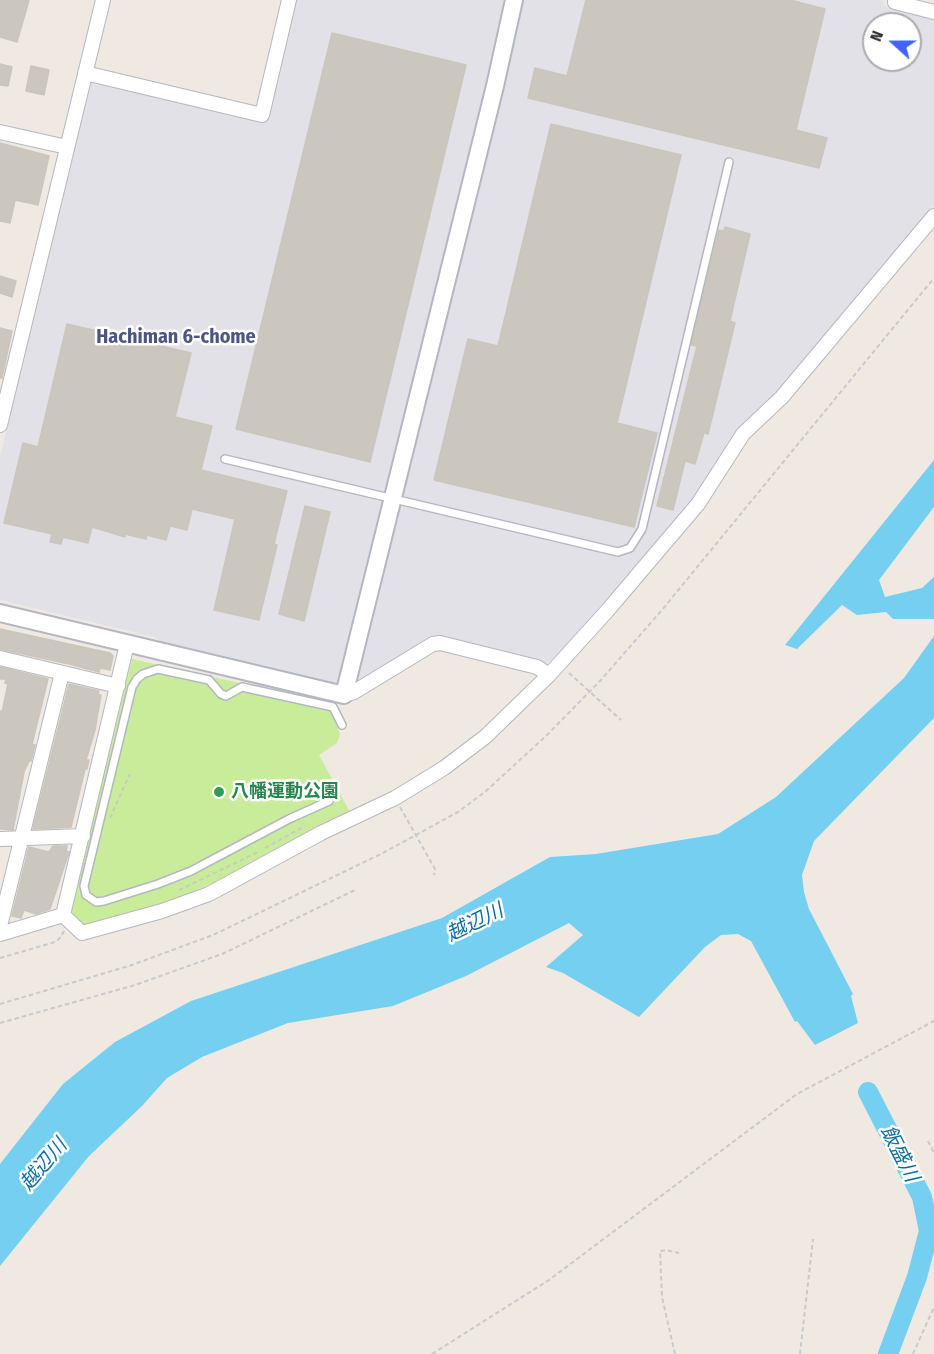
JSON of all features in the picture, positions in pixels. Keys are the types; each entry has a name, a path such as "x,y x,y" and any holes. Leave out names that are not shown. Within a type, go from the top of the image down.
{"street":[{"path":"0,425 103,0"},
{"path":"85,73 262,115 290,0"},
{"path":"338,699 394,499 514,0"},
{"path":"895,0 895,2 934,12"},
{"path":"0,132 68,147"},
{"path":"65,918 81,933 162,911 209,894 321,833 424,782 484,737 549,675 698,504 743,434 782,397 934,216"},
{"path":"0,613 338,699 354,692 433,644 440,643 537,667 549,675"},
{"path":"65,918 82,867 83,836 127,644"},
{"path":"1,663 62,673 118,686"},
{"path":"0,926 62,673"},
{"path":"0,839 83,836"},
{"path":"0,934 65,918"}],"lane":[{"path":"225,459 618,552 630,548 642,529 729,162"},
{"path":"329,801 289,819 191,871 158,884 96,902 86,895 82,867 132,687 143,674 158,669 209,680 221,694 226,696 242,687 338,699 342,725"}],"path":[{"path":"567,671 621,720"},
{"path":"400,807 435,869 434,875"},
{"path":"173,893 306,826"},
{"path":"0,1023 135,985 222,954 357,889"},
{"path":"0,958 55,942 64,932 65,918"},
{"path":"432,1354 549,1280 797,1094 934,1021"},
{"path":"928,1141 934,1153"},
{"path":"800,1354 813,1239"},
{"path":"675,1354 662,1298 660,1251 666,1250 679,1254"},
{"path":"913,1354 934,1307"}],"shaded area":[{"path":"295,0 882,0 885,6 908,12 862,12 862,72 922,72 922,16 934,19 934,204 777,393 737,430 715,468 692,500 554,659 546,663 440,636 431,638 346,688 163,644 154,637 0,600 0,457 90,81 95,79 265,119"}],"green space":[{"name":"八幡運動公園","path":"132,659 329,703 340,734 337,743 319,755 351,814 292,841 235,873 164,905 87,926 78,921 70,912"}],"water":[{"path":"934,460 934,507 879,580 885,597 922,588 934,577 934,619 893,619 886,612 857,615 842,605 797,649 785,645"},
{"name":"越辺川","path":"934,636 934,718 814,841 802,875 809,909 853,994 851,996 858,1023 815,1045 797,1021 795,1022 751,941 738,934 721,935 705,947 639,1017 563,973 546,967 583,935 569,923 466,976 393,1006 288,1023 202,1057 167,1078 142,1106 89,1156 0,1266 0,1164 63,1084 115,1042 191,1001 442,918 550,857 596,854 718,834 776,797 904,678"}],"building":[{"path":"0,0 29,0 17,42 0,37"},
{"path":"586,0 790,0 825,9 796,130 827,138 819,168 528,98 535,68 567,76"},
{"path":"332,33 466,65 370,462 236,429"},
{"path":"0,64 12,67 8,86 0,85"},
{"path":"31,66 49,70 44,95 26,91"},
{"path":"551,124 681,155 617,423 657,433 634,527 434,480 468,339 498,346"},
{"path":"0,143 49,156 38,205 15,200 10,223 0,221"},
{"path":"725,227 750,234 730,321 735,323 708,434 704,433 695,464 685,461 673,510 657,506 697,346 691,345 717,238 719,230 724,231"},
{"path":"0,276 16,281 12,297 0,293"},
{"path":"67,324 191,353 175,417 212,426 201,470 287,491 259,620 214,610 235,519 192,509 187,530 170,526 166,540 147,535 146,539 125,534 125,537 92,527 88,543 63,537 61,544 50,542 52,534 4,523 23,443 38,447"},
{"path":"0,328 12,331 2,378 0,378"},
{"path":"305,506 330,512 304,621 279,614"},
{"path":"0,629 110,653 113,656 110,670 100,668 99,672 0,649"},
{"path":"0,667 48,679 32,744 35,745 31,761 24,772 13,830 0,829 0,711 2,712 8,684 5,683 6,679 0,679"},
{"path":"69,684 99,691 98,695 101,695 95,730 86,760 89,760 87,769 85,769 71,827 33,829"},
{"path":"53,846 67,846 66,851 69,852 50,909 36,914 24,910 21,918 12,916 29,847 49,852"}],"waterway":[{"name":"飯盛川","path":"868,1092 922,1197 929,1231 917,1277 888,1354"}],"place":[{"name":"八幡運動公園","path":"219,792"}],"district":[{"name":"Hachiman 6-chome","path":"176,337"}]}
